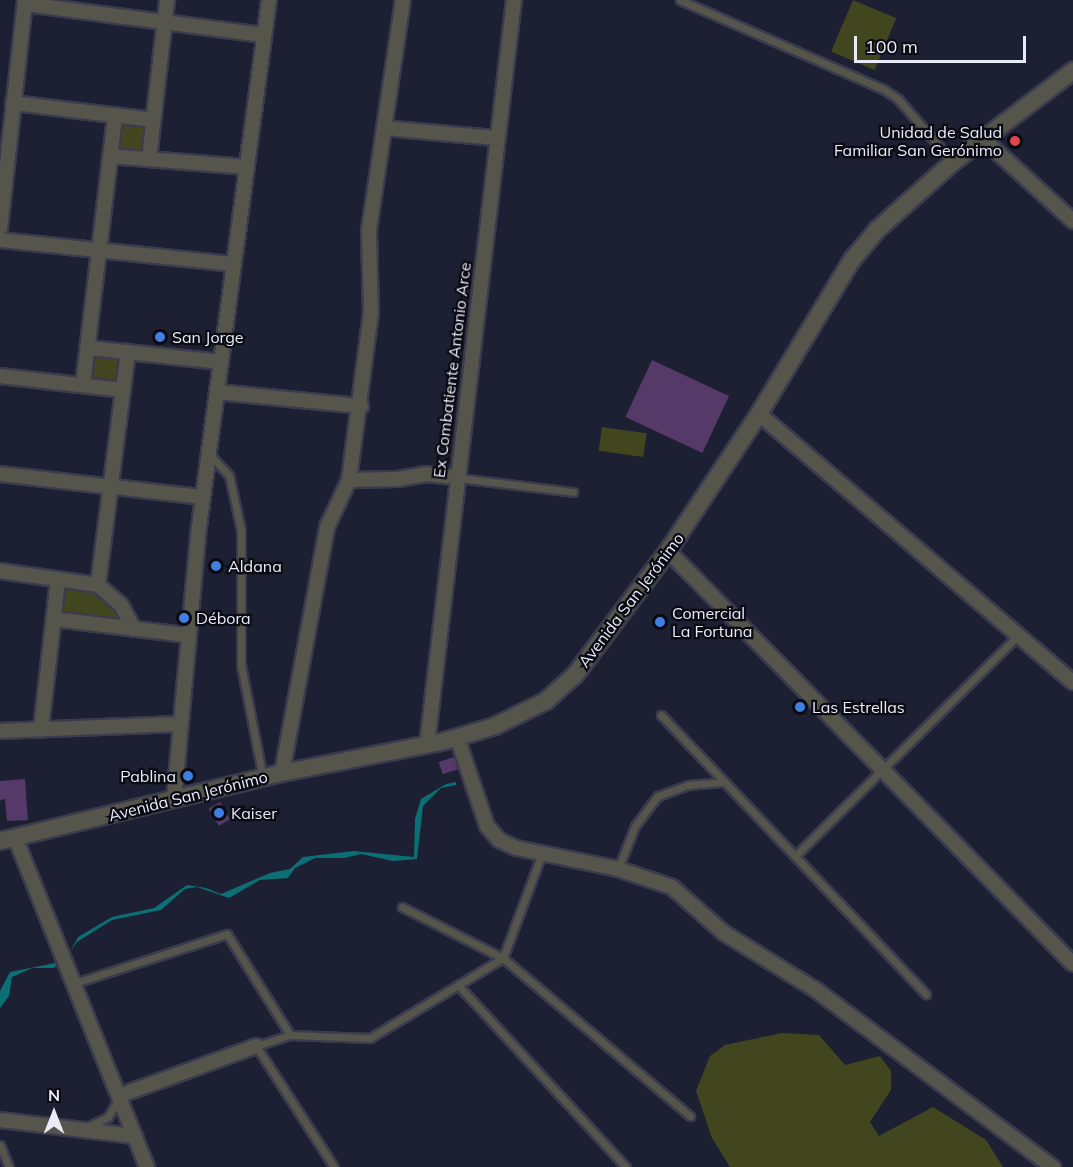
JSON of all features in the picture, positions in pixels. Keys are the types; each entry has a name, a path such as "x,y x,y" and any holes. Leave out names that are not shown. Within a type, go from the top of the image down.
{"street":[{"path":"149,159 167,0"},
{"path":"174,800 187,635 203,497 268,0"},
{"path":"282,773 327,527 349,480 361,406 371,312 369,230 403,0"},
{"name":"Ex Combatiente Antonio Arce","path":"427,745 455,477 514,0"},
{"path":"0,228 4,139 13,103 25,2 264,34"},
{"name":"Avenida San Jerónimo","path":"8,839 282,773 457,738 521,715 561,690 668,551 759,414 852,260 902,205 953,162 1073,72"},
{"path":"13,103 153,120"},
{"path":"83,385 115,115"},
{"path":"384,128 497,138"},
{"path":"983,139 1073,221"},
{"path":"110,156 247,167"},
{"path":"0,240 234,264"},
{"path":"88,348 221,362"},
{"path":"98,585 128,352"},
{"path":"0,376 123,390"},
{"path":"217,392 361,406"},
{"path":"759,414 1019,633 1073,682"},
{"path":"0,474 203,497"},
{"path":"349,480 398,479 425,474 455,477"},
{"path":"668,551 1073,964"},
{"path":"0,571 98,585 121,605 134,629"},
{"path":"41,729 58,580"},
{"path":"54,618 187,635"},
{"path":"0,731 179,724"},
{"path":"457,738 487,826 499,840 542,853 618,869 672,887 724,933 824,996 1053,1167"},
{"path":"8,839 75,982 121,1095 147,1167"},
{"path":"121,1095 256,1046"},
{"path":"0,1120 135,1136"}],"lane":[{"path":"680,0 885,90 898,99 953,162"},
{"path":"210,451 216,464 229,475 242,538 241,665 263,778"},
{"path":"455,477 573,492"},
{"path":"795,856 1019,633"},
{"path":"661,715 926,994"},
{"path":"618,869 635,826 658,796 688,785 724,782"},
{"path":"334,1167 256,1046 290,1035 370,1038 503,958 542,853"},
{"path":"402,907 503,958 690,1116"},
{"path":"75,982 227,934 290,1035"},
{"path":"458,985 626,1167"},
{"path":"81,1129 108,1116 121,1095"},
{"path":"0,1145 9,1167"}],"shaded area":[{"path":"853,0 896,18 874,70 831,52"},
{"path":"120,122 147,123 146,151 119,150"},
{"path":"91,354 122,356 120,383 89,381"},
{"path":"602,427 647,433 643,457 599,451"},
{"path":"65,586 97,592 112,602 124,621 61,613"},
{"path":"456,782 456,785 441,788 423,806 417,859 393,861 361,854 344,858 315,858 295,868 288,878 260,880 229,898 197,887 185,889 161,910 112,920 77,942 70,952 78,937 112,917 154,908 187,885 206,888 221,894 270,873 290,869 303,857 354,851 414,857 415,819 421,799 446,784"},
{"path":"60,962 54,968 32,968 12,977 9,996 0,1008 0,991 10,972"},
{"path":"782,1033 819,1035 845,1065 880,1056 891,1071 891,1090 870,1122 879,1136 933,1107 986,1140 1003,1167 730,1167 712,1138 696,1091 710,1056 725,1045"}],"building":[{"path":"652,360 729,396 702,453 625,417"},
{"path":"454,757 458,769 443,774 439,762"},
{"path":"25,779 28,820 7,821 5,799 0,800 0,781"},
{"name":"Kaiser","path":"220,802 230,819 219,826 209,809"}],"place":[{"name":"Unidad de Salud Familiar San Gerónimo","path":"1015,141"},
{"name":"San Jorge","path":"160,337"},
{"name":"Aldana","path":"216,566"},
{"name":"Débora","path":"184,618"},
{"name":"Comercial La Fortuna","path":"660,622"},
{"name":"Las Estrellas","path":"800,707"},
{"name":"Pablina","path":"188,776"},
{"name":"Kaiser","path":"219,813"}]}
